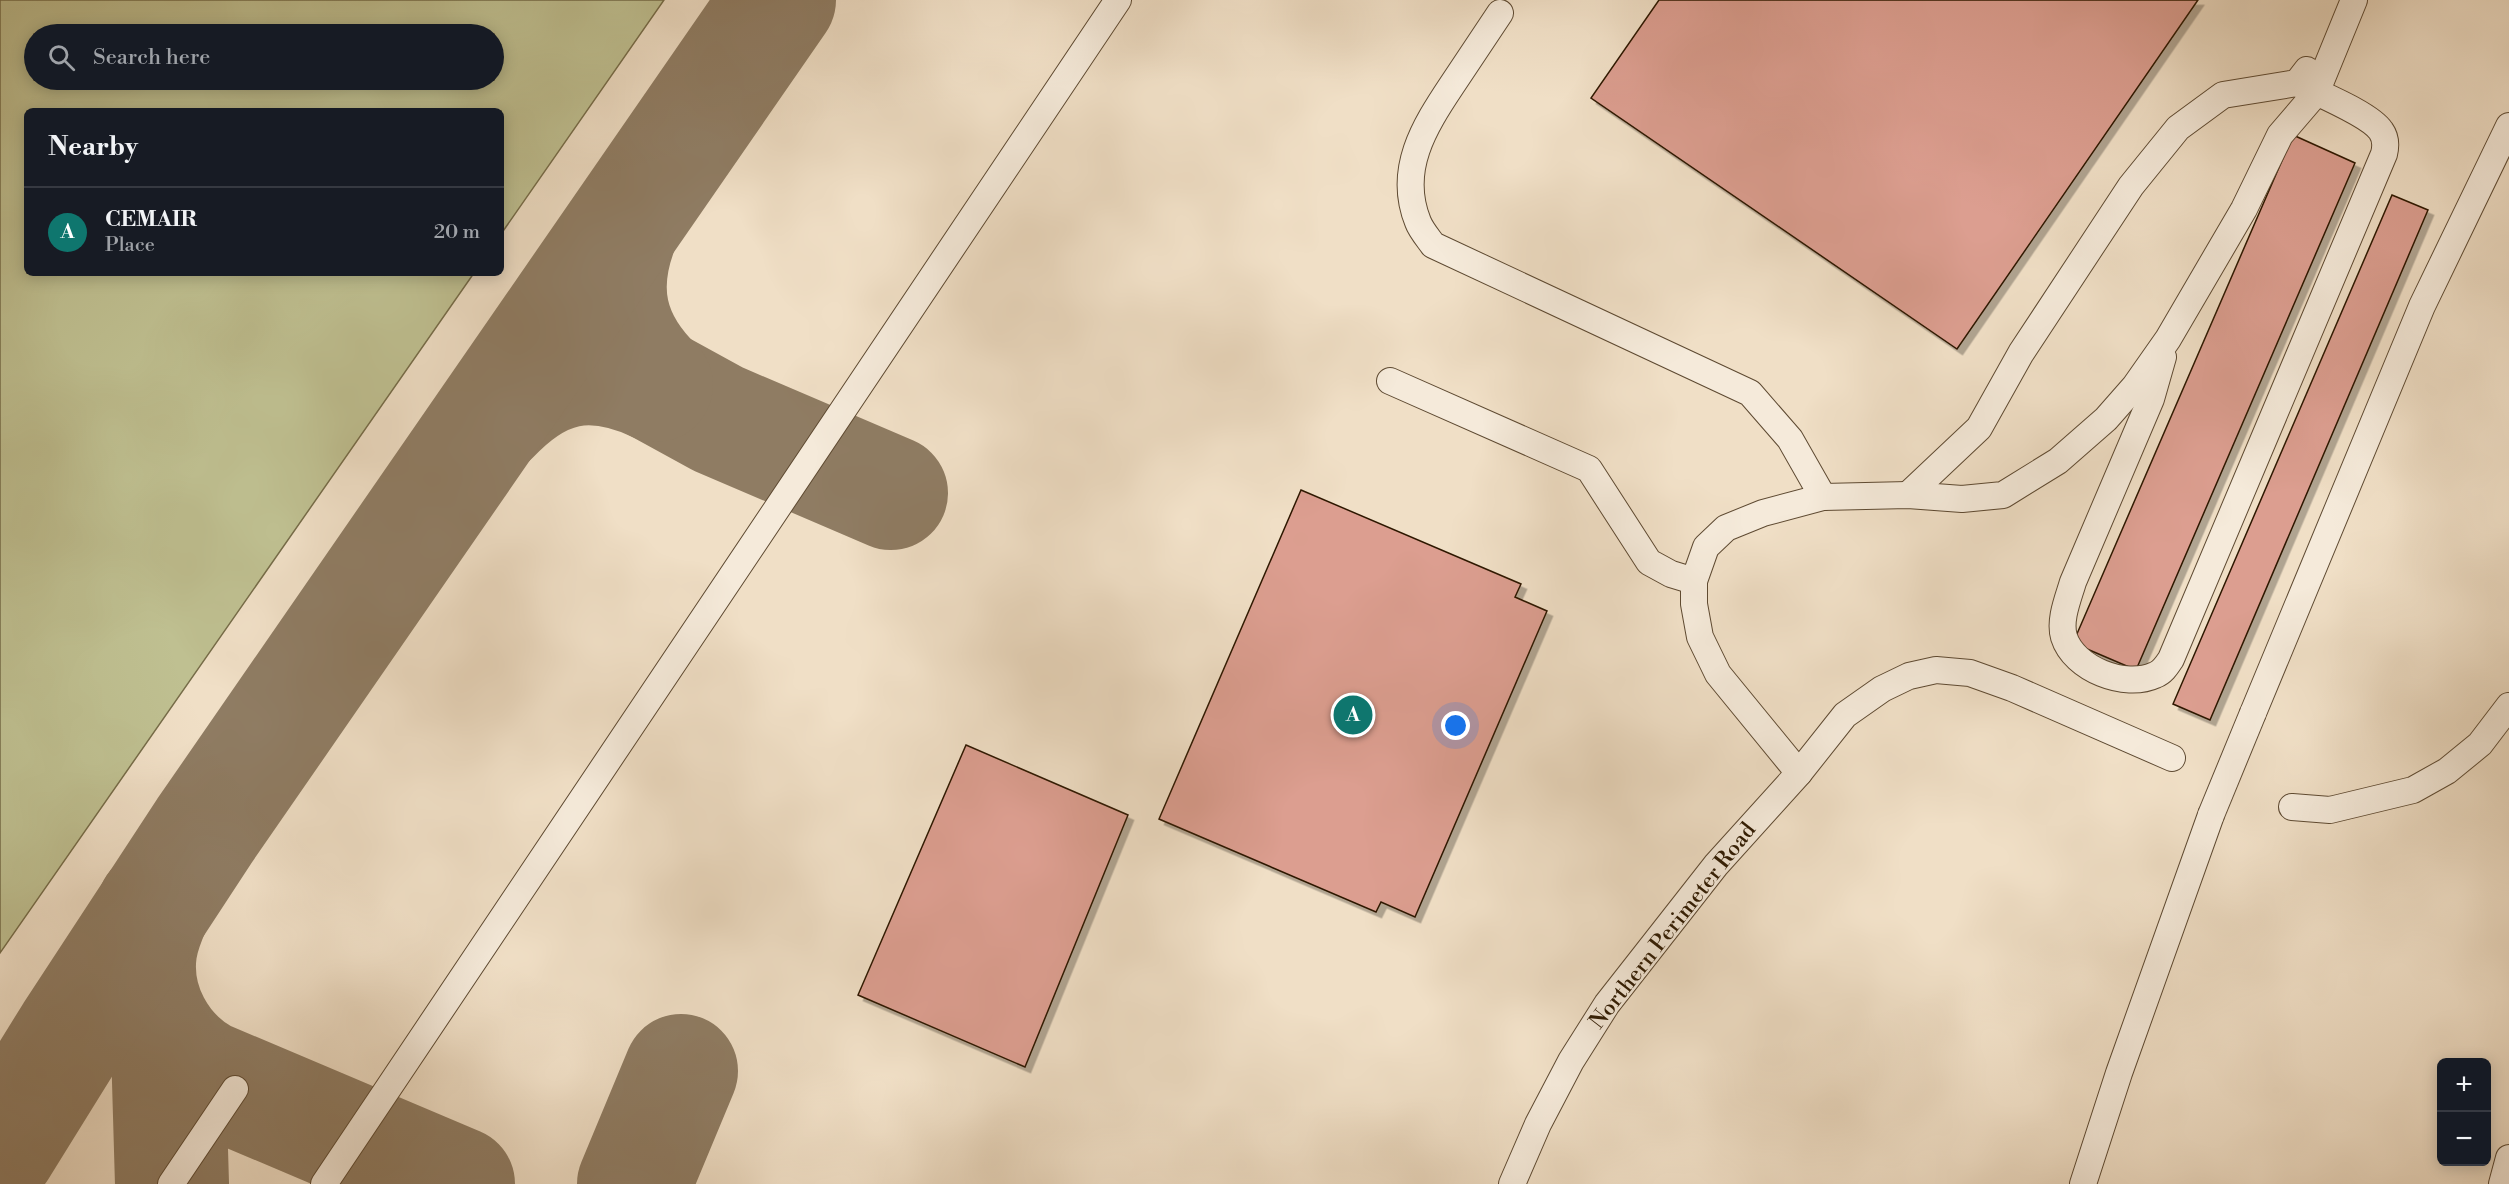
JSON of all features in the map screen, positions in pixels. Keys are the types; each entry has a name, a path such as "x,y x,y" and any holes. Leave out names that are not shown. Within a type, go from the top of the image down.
{"lane":[{"path":"324,1184 1118,0"},
{"path":"1799,773 1718,674 1700,638 1694,604 1694,581 1706,547 1726,528 1763,513 1823,497 1908,495 1962,499 2004,495 2058,460 2106,419 2135,386 2168,339 2244,209 2280,135 2354,0"},
{"path":"1500,13 1427,122 1416,146 1412,173 1412,198 1418,223 1433,245 1750,393 1790,439 1823,497"},
{"path":"1908,495 1979,428 2021,353 2131,186 2178,128 2223,95 2307,88 2362,116 2380,129 2386,146 2384,154 2171,659 2156,675 2140,679 2126,679 2090,667 2070,651 2063,635 2064,613 2073,582 2151,399 2168,339"},
{"path":"2083,1184 2123,1062 2211,815 2422,306 2509,126"},
{"path":"1390,381 1589,469 1649,562 1671,574 1694,581"},
{"name":"Northern Perimeter Road","path":"1512,1184 1538,1124 1571,1061 1606,1004 1716,864 1799,773 1845,715 1891,684 1909,676 1936,670 1970,673 2012,688 2172,758"},
{"path":"2292,807 2330,810 2413,790 2447,771 2480,744 2509,706"},
{"path":"171,1184 235,1089"},
{"path":"2502,1184 2509,1158"}],"green space":[{"path":"0,0 664,0 504,230 504,108 24,108 24,276 472,276 0,953"}],"building":[{"path":"1659,0 2198,0 1957,349 1591,98"},
{"path":"2293,135 2355,163 2136,670 2073,643"},
{"path":"2392,195 2428,210 2210,720 2173,704"},
{"path":"1301,490 1521,584 1515,597 1547,611 1415,917 1381,902 1376,912 1159,819"},
{"path":"966,745 1128,815 1025,1067 858,995"}],"taxiway":[{"path":"0,1149 72,1033 205,830 779,0"},
{"path":"492,418 529,386 548,376 568,370 588,368 610,370 656,385 627,350 612,312 611,272 622,228"},
{"path":"656,385 718,419 891,493"},
{"path":"154,907 140,951 141,989 153,1024 163,1040 189,1067 205,1077 458,1184"},
{"path":"168,1047 172,1184"},
{"path":"634,1184 681,1071"}],"place":[{"name":"CEMAIR","path":"1353,715"}]}
